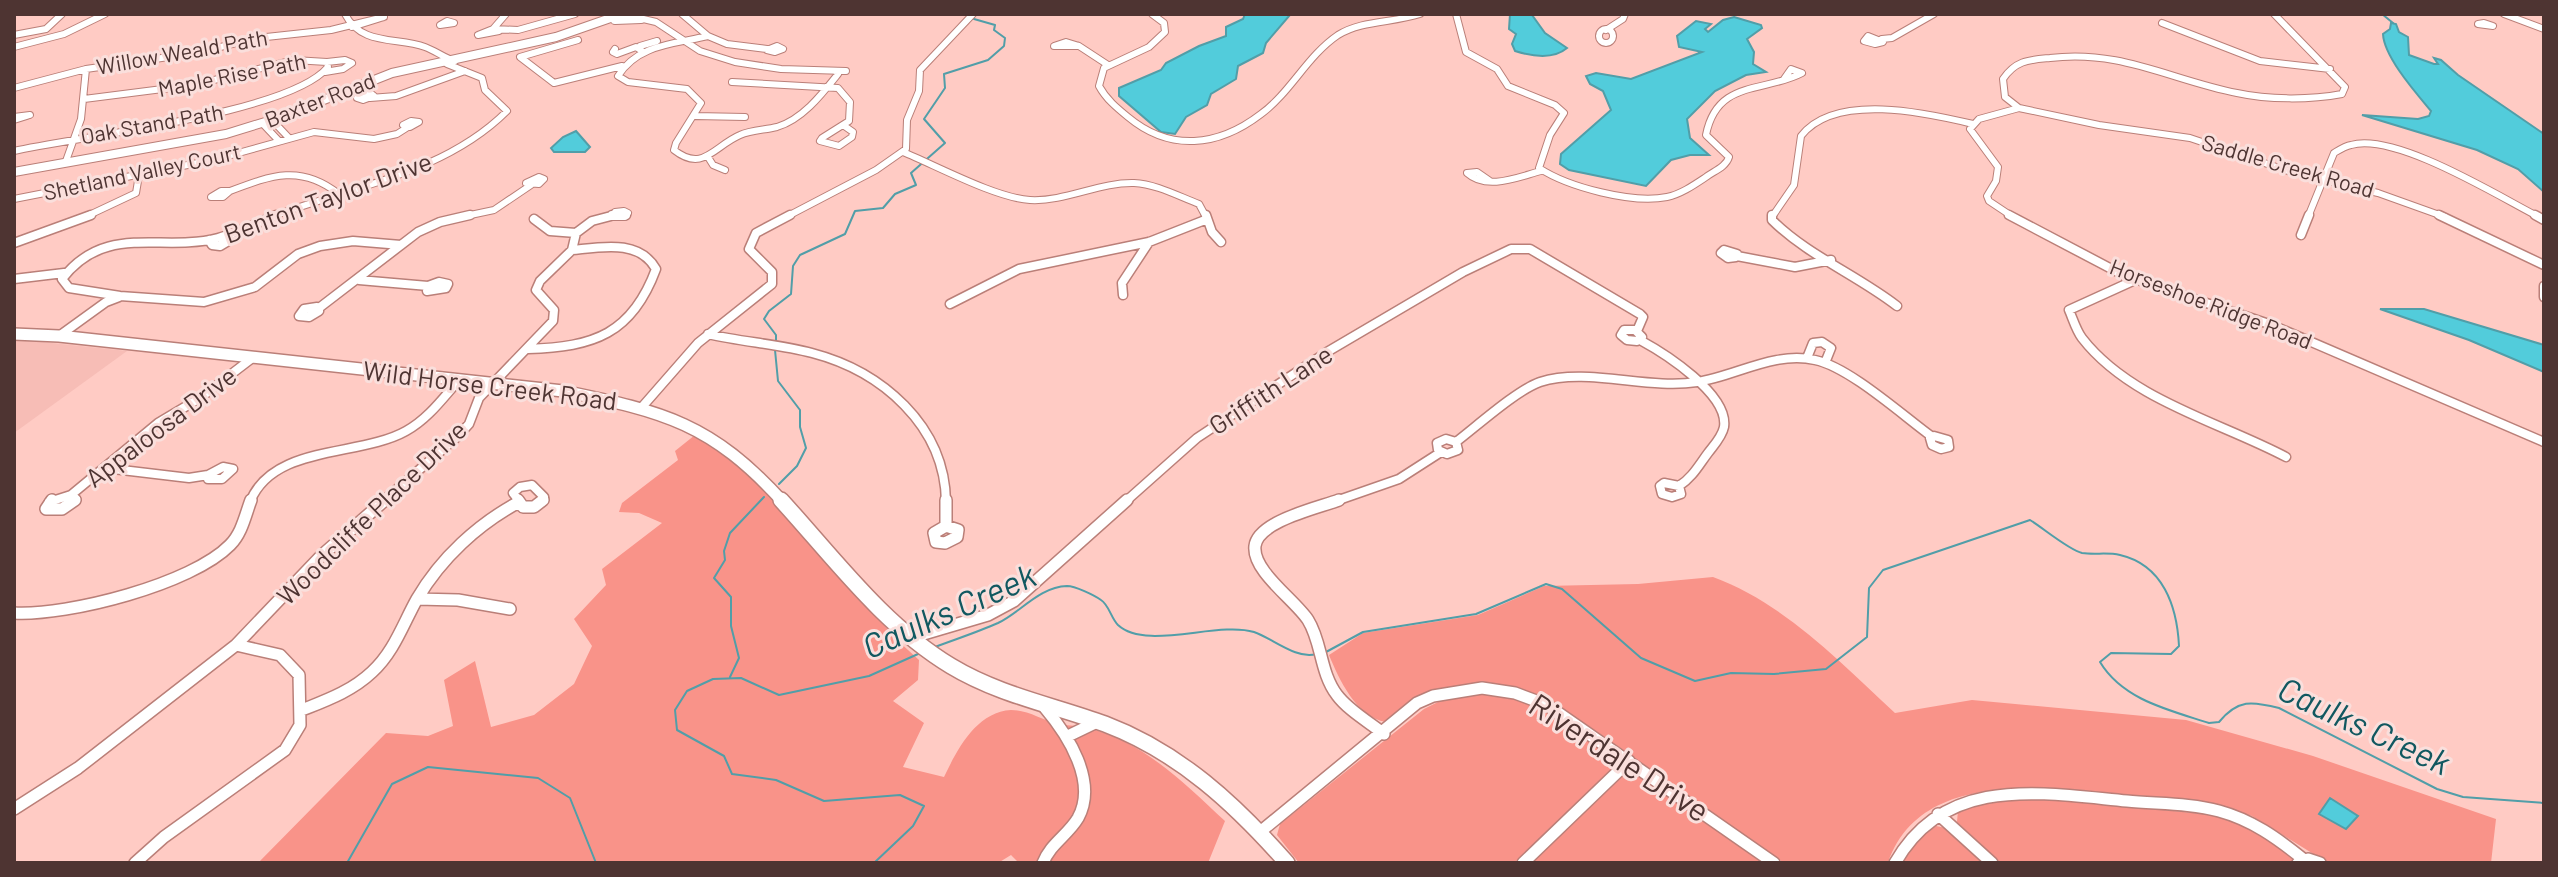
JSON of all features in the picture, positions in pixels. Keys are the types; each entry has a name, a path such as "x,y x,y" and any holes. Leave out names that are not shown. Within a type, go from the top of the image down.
{"main road":[{"name":"Baxter Road","path":"14,172 182,143 267,121 378,77 472,54 548,44 622,14"},
{"path":"604,21 640,16"},
{"path":"416,66 434,51 472,54"},
{"name":"Wild Horse Creek Road","path":"14,334 59,336 572,393 642,407 696,428 740,458 913,640 945,663 994,688 1099,721 1172,756 1233,803 1287,863"}],"street":[{"path":"14,35 46,29 62,14"},
{"path":"14,47 64,34 105,14"},
{"path":"345,14 352,26"},
{"path":"443,22 448,14"},
{"path":"506,14 494,24 496,30 518,30 575,14"},
{"path":"622,14 640,16 667,27 685,42 716,57 755,67 846,71"},
{"path":"682,14 708,36 727,44 767,49"},
{"path":"642,407 708,334 765,291 774,280 772,272 749,249 751,237 884,166 903,152 909,141 907,120 919,91 920,70 973,14"},
{"path":"1152,14 1163,25 1164,31 1158,43 1108,65 1098,80 1101,91 1146,133 1174,142 1204,141 1232,130 1273,105 1341,33 1420,14"},
{"path":"1456,14 1466,52 1497,69 1508,86 1562,110 1563,118 1553,129 1538,165 1541,171 1559,180 1610,191 1648,197 1669,196 1727,163 1729,157 1706,135 1710,121 1725,100 1748,87 1784,79"},
{"path":"1606,30 1623,19 1625,14"},
{"path":"1882,39 1892,38 1934,14"},
{"path":"2019,108 2005,97 2003,76 2021,61 2072,54 2110,57 2206,86 2264,97 2338,97 2346,91 2330,69 2274,14"},
{"path":"2504,14 2544,29"},
{"name":"Willow Weald Path","path":"14,88 86,69 196,53 257,38 319,32 387,16"},
{"path":"2487,23 2512,17"},
{"path":"2162,23 2260,61 2330,69"},
{"name":"Benton Taylor Drive","path":"352,26 378,38 411,43 434,51 448,60 447,64 485,82 485,90 506,107 505,114 433,162 227,235 230,240 220,246 212,245 209,240 150,239 123,243 88,254 64,273 62,279 69,288 117,298 193,302 216,300 255,287 298,254 320,246 353,241 401,245"},
{"path":"615,49 613,52 617,54 708,36"},
{"path":"578,40 548,44 520,57 554,83 622,66"},
{"path":"657,41 639,49 622,66 618,76 624,81 687,89 701,103 674,143 674,150 682,156 708,157 740,135 789,122 838,74 835,71"},
{"path":"1079,46 1108,65"},
{"name":"Maple Rise Path","path":"84,99 213,82 290,60 327,67"},
{"name":"Oak Stand Path","path":"14,151 215,115 269,99 327,67"},
{"path":"66,161 84,99 86,69"},
{"path":"370,98 396,96 465,71"},
{"path":"732,82 838,88 849,97 852,107 849,121 822,138 820,141 839,146 852,137 853,132 843,125"},
{"path":"1897,306 1831,260 1786,234 1771,217 1794,186 1798,144 1805,129 1837,115 1880,109 1912,110 1973,124 2019,108"},
{"name":"Saddle Creek Road","path":"2019,108 2099,125 2190,138 2288,171 2325,178 2422,207 2544,265"},
{"path":"695,116 745,117"},
{"path":"267,121 289,138"},
{"path":"267,121 279,141"},
{"name":"Horseshoe Ridge Road","path":"1973,124 1971,132 1999,170 1989,189 1989,201 2010,216 2135,280 2272,325 2544,442"},
{"name":"Shetland Valley Court","path":"14,199 218,159 289,138 335,131 373,140 408,127"},
{"path":"2301,235 2334,153 2340,147 2353,143 2377,144 2425,159 2544,220"},
{"path":"903,152 1007,195 1037,201 1118,185 1149,185 1199,204 1204,209 1212,235 1221,242"},
{"path":"708,157 713,165 725,170"},
{"path":"1490,181 1541,171"},
{"path":"230,191 260,179 298,173 326,182 339,194"},
{"path":"14,243 118,205 136,193 139,175"},
{"path":"319,308 428,226 504,206 531,185"},
{"path":"528,349 571,347 602,335 640,306 656,269 652,260 634,250 572,250 576,233 592,221 611,216"},
{"path":"534,219 550,231 576,233"},
{"path":"950,304 1019,269 1149,242 1205,220"},
{"path":"1123,295 1122,283 1149,242"},
{"name":"Griffith Lane","path":"913,640 988,615 1014,601 1197,438 1327,352 1463,272 1511,249 1530,249 1640,314 1643,317 1638,335 1665,353 1697,382"},
{"name":"Woodcliffe Place Drive","path":"14,809 78,768 236,645 321,556 457,437 469,424 479,398 555,318 552,307 539,295 537,285 572,250"},
{"path":"1737,256 1800,269 1814,268 1831,260"},
{"path":"14,279 64,273"},
{"path":"359,280 428,286"},
{"path":"2135,280 2069,310 2076,328 2094,354 2167,400 2286,457"},
{"path":"2544,286 2544,297"},
{"path":"59,336 70,333 116,303 117,298"},
{"path":"708,334 784,347 841,362 870,377 905,403 938,452 947,488 946,526"},
{"path":"1807,358 1813,343 1822,342 1831,348 1825,363"},
{"path":"1384,734 1339,698 1332,688 1309,621 1259,565 1255,546 1263,531 1289,517 1399,479 1441,452 1436,445 1439,441 1456,442 1535,384 1551,379 1569,377 1649,384 1697,382 1781,357 1807,358 1825,363 1931,436"},
{"name":"Appaloosa Drive","path":"71,495 158,423 200,398 251,359"},
{"path":"14,613 62,611 92,604 197,567 219,556 243,527 248,500 275,473 310,456 378,443 408,430 425,417 459,380"},
{"path":"1679,486 1692,475 1724,430 1724,418 1697,382"},
{"path":"105,468 189,478 208,475"},
{"path":"302,710 344,693 371,674 386,657 431,578 485,524 519,502"},
{"path":"417,599 458,600 510,609"},
{"path":"135,863 164,837 285,750 300,725 299,675 290,663 280,655 236,645"},
{"name":"Riverdale Drive","path":"1260,832 1384,734 1417,703 1464,689 1502,689 1518,692 1547,705 1774,863"},
{"path":"1040,703 1068,736 1071,752 1082,773 1085,793 1078,818 1058,839 1043,863"},
{"path":"1068,736 1099,721"},
{"path":"1523,863 1629,761"},
{"path":"1895,863 1909,840 1938,814 1976,798 2033,792 2217,810 2269,831 2300,861 2320,863"},
{"path":"1938,814 1992,863"}],"shaded area":[{"path":"14,339 127,351 14,433"},
{"path":"695,435 750,477 776,503 897,640 919,660 918,680 893,701 924,723 903,767 944,777 969,734 999,712 1023,712 1058,724 1104,733 1124,741 1160,764 1225,821 1208,863 1019,863 1011,855 998,863 258,863 386,733 428,736 453,726 444,680 475,661 491,727 534,715 574,684 592,646 574,619 606,585 602,569 662,523 639,513 619,512 622,503 678,460 675,451"},
{"path":"1713,577 1739,588 1787,618 1832,654 1895,713 1972,700 2186,720 2313,756 2496,819 2491,863 2328,863 2252,816 2216,805 2049,789 2016,789 1953,799 1926,813 1903,834 1888,863 1784,863 1551,701 1511,688 1468,684 1434,694 1386,722 1375,719 1357,705 1329,655 1363,633 1478,615 1544,586 1638,584"},
{"path":"1470,694 1511,699 1546,711 1611,754 1614,760 1612,769 1514,863 1299,863 1277,835 1280,824 1424,709 1446,698"},
{"path":"1636,774 1763,863 1532,863 1624,775"},
{"path":"2029,796 2222,816 2252,825 2293,857 2293,863 2001,863 1957,822 1958,810 1983,802"},
{"path":"1936,826 1946,828 1986,863 1903,863 1915,842"}],"water":[{"path":"1245,14 1290,15 1266,43 1263,53 1238,66 1236,79 1211,94 1207,105 1186,117 1175,134 1161,132 1119,96 1119,88 1161,70 1166,63 1199,46 1226,36 1226,27 1243,19"},
{"path":"1510,14 1532,15 1545,33 1567,48 1549,56 1515,51 1512,44 1516,34 1509,29"},
{"path":"1734,17 1761,25 1762,28 1747,39 1754,52 1753,64 1766,72 1746,75 1715,91 1687,119 1690,138 1709,155 1690,155 1671,160 1646,186 1569,170 1560,164 1561,154 1611,110 1603,91 1590,84 1586,76 1596,73 1631,79 1702,52 1679,47 1677,36 1696,21 1711,24 1705,29 1708,32 1723,20"},
{"path":"2391,23 2396,24 2399,32 2408,37 2409,55 2434,64 2438,64 2434,58 2441,60 2544,134 2544,192 2518,169 2477,150 2362,115 2418,119 2429,116 2431,111 2389,53 2383,34 2390,29"},
{"path":"576,131 590,147 585,152 554,152 551,148"},
{"path":"2380,309 2424,309 2544,345 2544,372 2469,340"},
{"path":"2330,798 2358,816 2346,829 2319,814"}],"waterway":[{"path":"2382,14 2393,23"},
{"path":"776,343 776,335 764,319 769,311 791,294 793,266 800,255 845,234 855,211 883,208 895,194 916,185 911,173 945,143 924,119 945,88 944,74 988,60 1004,46 1005,38 994,30 995,25 974,19"},
{"path":"775,350 778,381 800,410 800,427 806,448 797,466 779,484"},
{"path":"730,677 739,658 731,626 731,597 714,578 725,560 724,551 730,533 764,497"},
{"name":"Caulks Creek","path":"1326,652 1363,632 1476,614 1546,584 1562,589 1641,658 1695,681 1731,673 1774,674 1826,669 1867,637 1869,588 1883,570 2030,520 2082,553 2115,554 2135,560 2147,568 2165,589 2175,616 2179,646 2171,654 2111,653 2100,662 2121,686 2134,695 2209,723 2219,722 2233,709 2246,704 2279,708 2437,789 2463,797 2544,803"},
{"name":"Caulks Creek","path":"935,647 998,623 1039,595 1067,586 1101,600 1118,625 1130,632 1164,636 1239,630 1254,632 1301,654 1316,654"},
{"name":"Caulks Creek","path":"874,863 913,826 924,806 900,795 824,801 776,780 732,774 724,756 677,730 675,710 687,691 713,679 741,678 779,695 869,676 918,654"},
{"name":"Caulks Creek","path":"347,863 392,784 428,767 538,778 570,798 596,863"}]}
